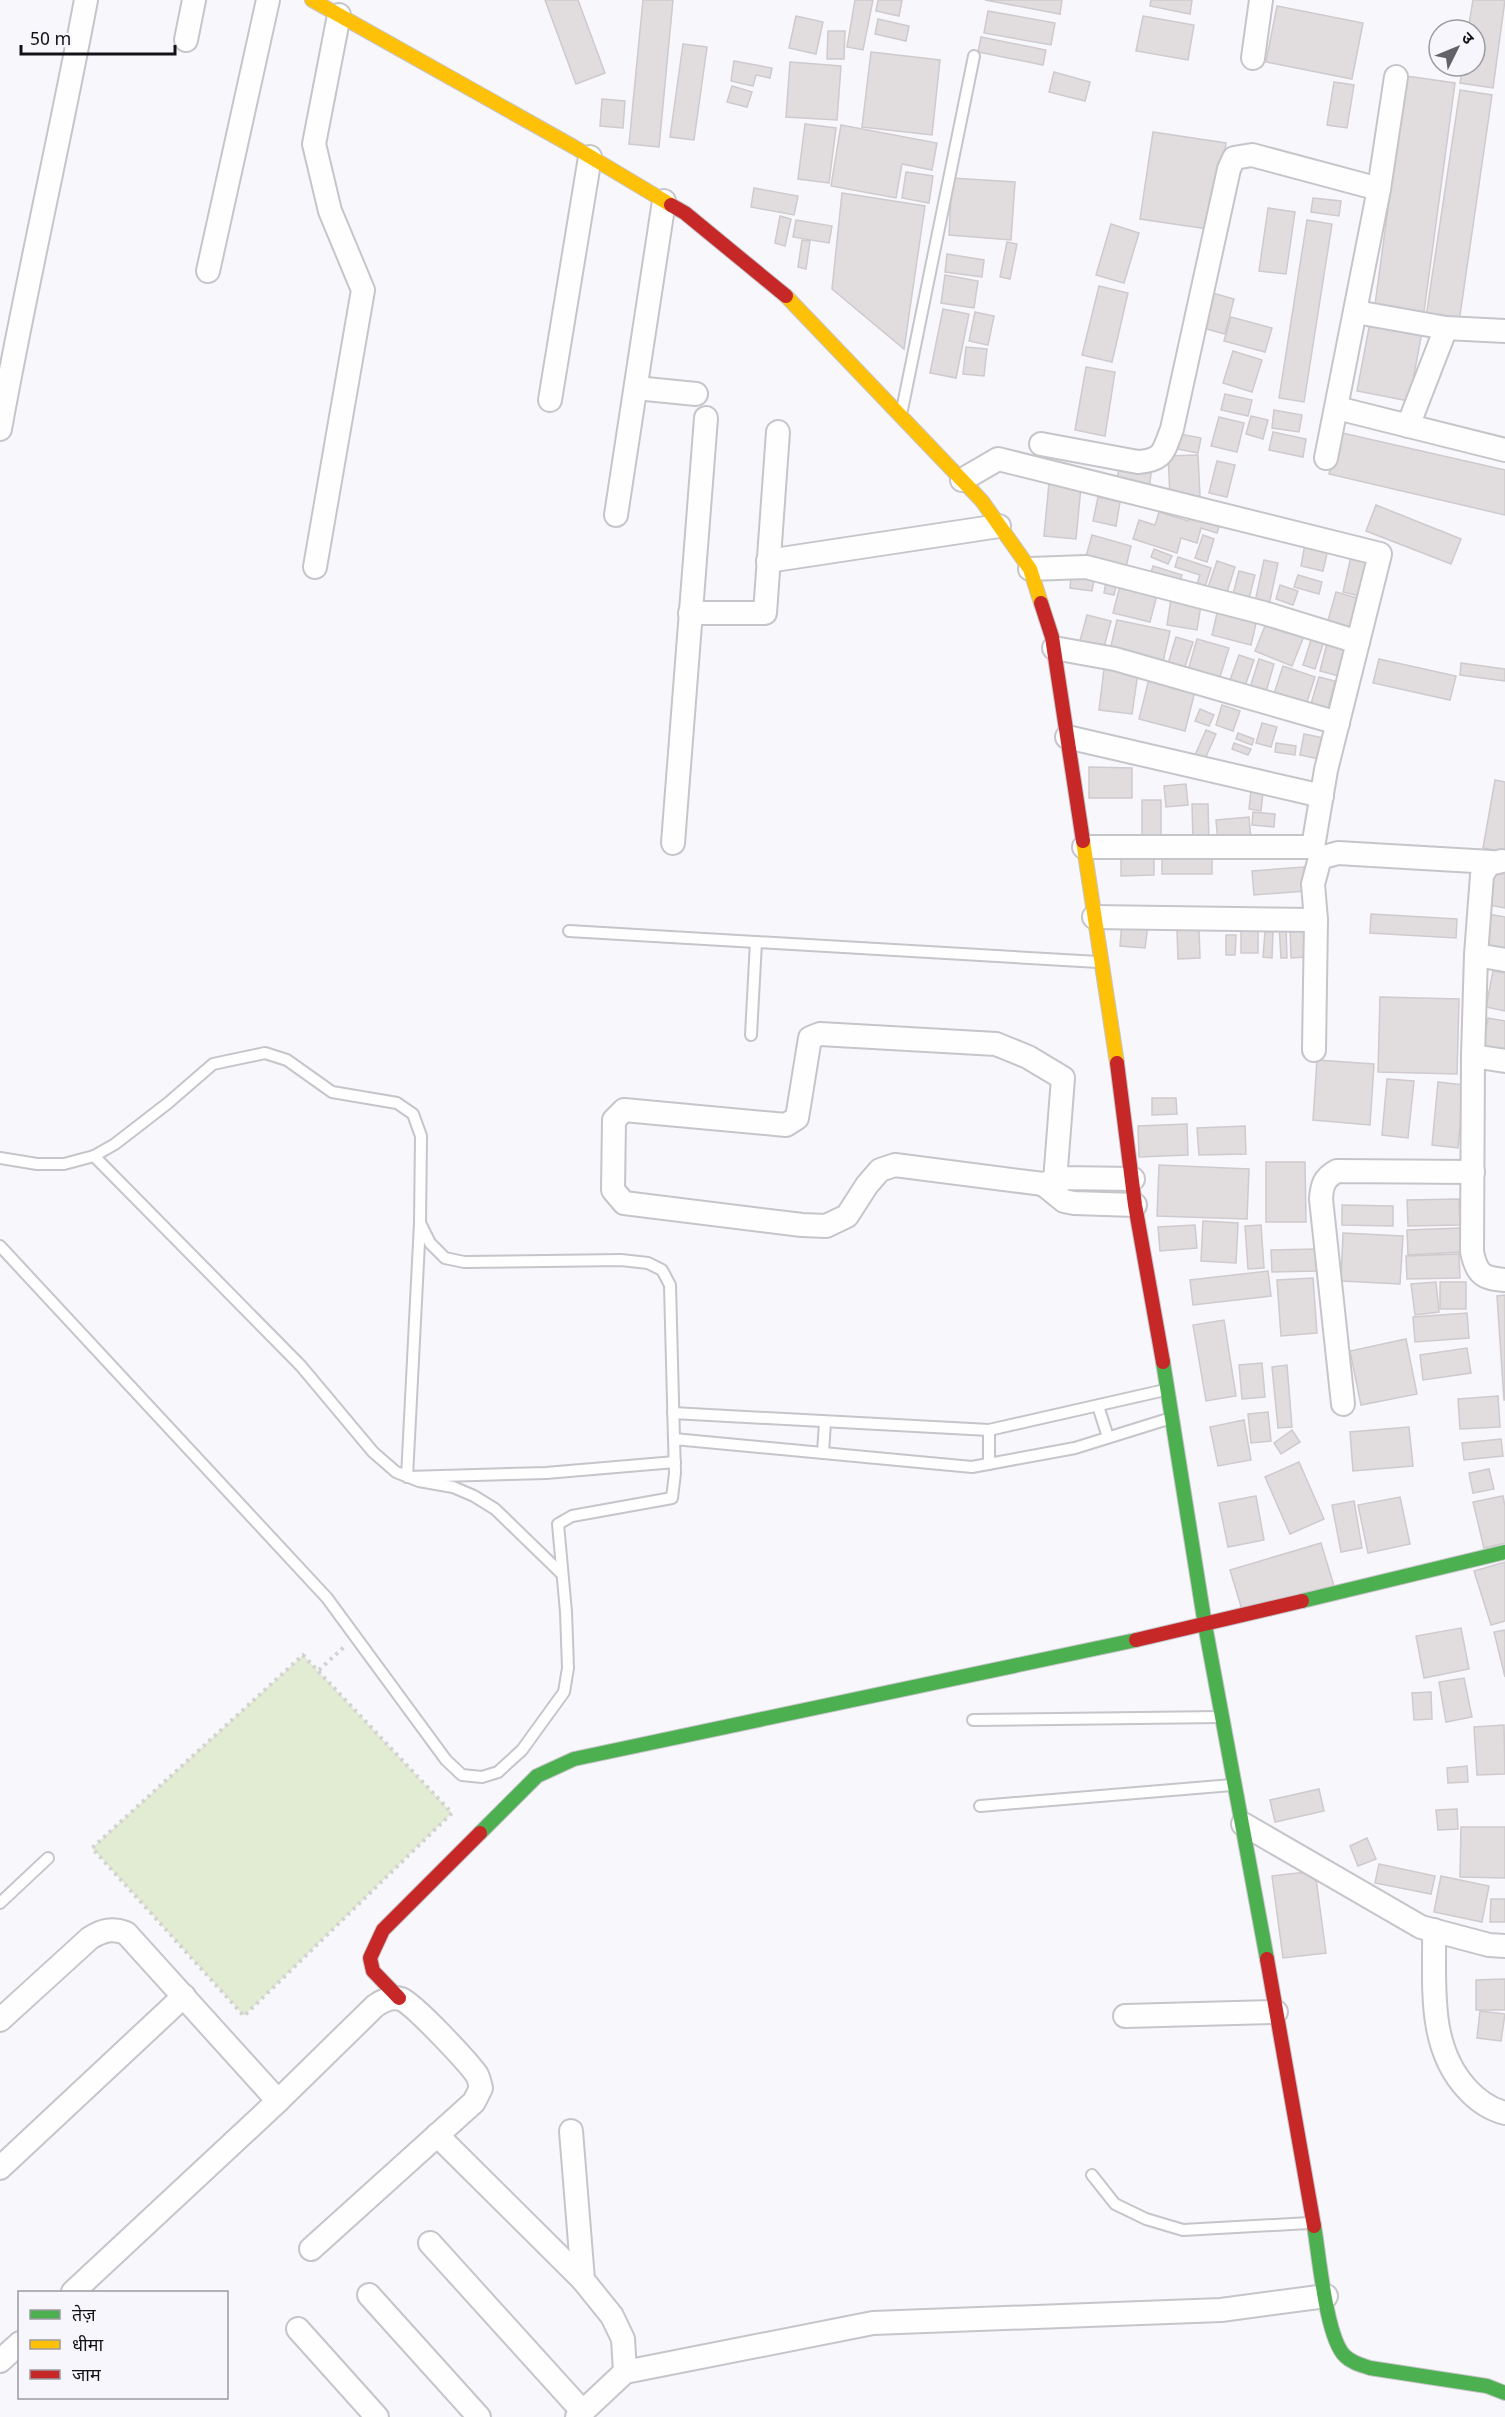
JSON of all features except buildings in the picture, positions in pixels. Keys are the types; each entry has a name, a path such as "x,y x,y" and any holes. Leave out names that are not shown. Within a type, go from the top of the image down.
{"street":[{"path":"0,429 15,343 86,0"},
{"path":"186,40 194,0"},
{"path":"208,271 268,0"},
{"path":"312,0 590,157 684,213 785,295 982,501 1030,569 1054,648 1136,1205 1205,1625 1236,1785 1326,2296 1338,2348 1353,2364 1487,2386 1505,2393"},
{"path":"1253,58 1261,0"},
{"path":"315,567 363,290 330,211 314,144 339,15"},
{"path":"1326,458 1379,189 1396,77"},
{"path":"1041,444 1138,462 1159,458 1172,429 1230,162 1234,158 1252,155 1379,189"},
{"path":"550,400 590,157"},
{"path":"616,515 664,201"},
{"path":"1356,312 1446,328 1504,324"},
{"path":"1408,426 1446,328"},
{"path":"636,388 696,394"},
{"path":"1337,408 1505,450"},
{"path":"673,843 706,418"},
{"path":"690,613 765,613 778,432"},
{"path":"962,480 998,459 1380,555 1338,723 1313,847 1084,847"},
{"path":"768,561 999,526"},
{"path":"1030,569 1086,567 1263,613 1358,642"},
{"path":"1054,648 1115,659 1338,723"},
{"path":"1067,737 1322,796"},
{"path":"1314,1050 1316,920 1313,884 1320,858 1338,853 1498,862"},
{"path":"1498,862 1482,875 1476,955 1472,1252 1478,1271 1487,1278 1505,1280"},
{"path":"1094,917 1316,920"},
{"path":"1476,955 1505,960"},
{"path":"1133,1179 1063,1178 1049,1182 895,1165 880,1170 867,1185 847,1216 826,1226 802,1226 624,1203 613,1190 614,1120 624,1110 786,1125 797,1118 810,1038 820,1034 996,1044 1028,1057 1063,1078 1049,1182 1064,1201 1136,1205"},
{"path":"1473,1056 1505,1060"},
{"path":"1343,1404 1321,1199 1322,1187 1327,1176 1337,1171 1473,1172"},
{"path":"311,2249 474,2102 481,2088 477,2076 425,2018 399,1998 374,1971 370,1958 383,1930 537,1776 574,1759 1205,1625 1505,1552"},
{"path":"1243,1824 1421,1927 1489,1945 1505,1946"},
{"path":"0,2020 90,1938 102,1931 115,1929 126,1933 278,2101"},
{"path":"1434,1930 1437,2026 1444,2055 1459,2080 1476,2098 1493,2110 1505,2113"},
{"path":"0,2168 184,1996"},
{"path":"74,2291 278,2101 375,2006 384,2000 399,1998"},
{"path":"1125,2016 1276,2012"},
{"path":"571,2131 583,2280"},
{"path":"436,2135 583,2280 612,2316 624,2339 625,2372"},
{"path":"430,2243 580,2414 625,2372 873,2323 1221,2310 1326,2296"},
{"path":"369,2295 479,2417"},
{"path":"298,2329 377,2417"},
{"path":"0,2361 18,2345"}],"lane":[{"path":"901,416 974,56"},
{"path":"569,931 1102,962"},
{"path":"751,1035 756,942"},
{"path":"0,1158 37,1164 64,1164 94,1156 115,1144 213,1064 265,1053 287,1060 332,1092 397,1103 413,1114 421,1136 420,1223 406,1476"},
{"path":"94,1156 301,1366 373,1452 396,1472 419,1481 453,1487 495,1509 562,1574"},
{"path":"0,1246 327,1598 446,1760 462,1775 482,1777 498,1772 522,1750 564,1692 568,1668 558,1524 572,1516 672,1498 675,1462 670,1285 662,1270 648,1263 621,1260 464,1262 445,1258 430,1243 420,1223"},
{"path":"674,1413 989,1430 1168,1390"},
{"path":"1098,1406 1108,1437"},
{"path":"674,1439 972,1467 1075,1448 1172,1417"},
{"path":"823,1453 825,1422"},
{"path":"989,1430 989,1464"},
{"path":"406,1476 546,1473 675,1462"},
{"path":"973,1720 1223,1717"},
{"path":"980,1806 1236,1785"},
{"path":"0,1903 48,1858"},
{"path":"1092,2175 1114,2204 1146,2219 1183,2230 1313,2223"}],"path":[{"path":"319,1670 356,1636"},
{"path":"303,1655 319,1670 452,1813 244,2016 92,1848 303,1655"}],"green space":[{"path":"303,1655 452,1813 244,2016 92,1848"}],"traffic: fast":[{"path":"1163,1362 1205,1625 1267,1959"},
{"path":"1302,1601 1505,1552"},
{"path":"480,1833 537,1776 574,1759 1136,1640"},
{"path":"1314,2226 1328,2314 1338,2346 1345,2356 1357,2364 1370,2368 1487,2386 1505,2393"}],"traffic: slow":[{"path":"312,0 574,147 671,205"},
{"path":"786,296 982,501 1030,569 1041,603"},
{"path":"1083,841 1117,1063"}],"traffic: jam":[{"path":"671,205 685,213 786,296"},
{"path":"1041,603 1052,637 1083,841"},
{"path":"1117,1063 1135,1205 1163,1362"},
{"path":"1136,1640 1302,1601"},
{"path":"399,1998 373,1971 370,1958 383,1930 480,1833"},
{"path":"1267,1959 1314,2226"}]}
